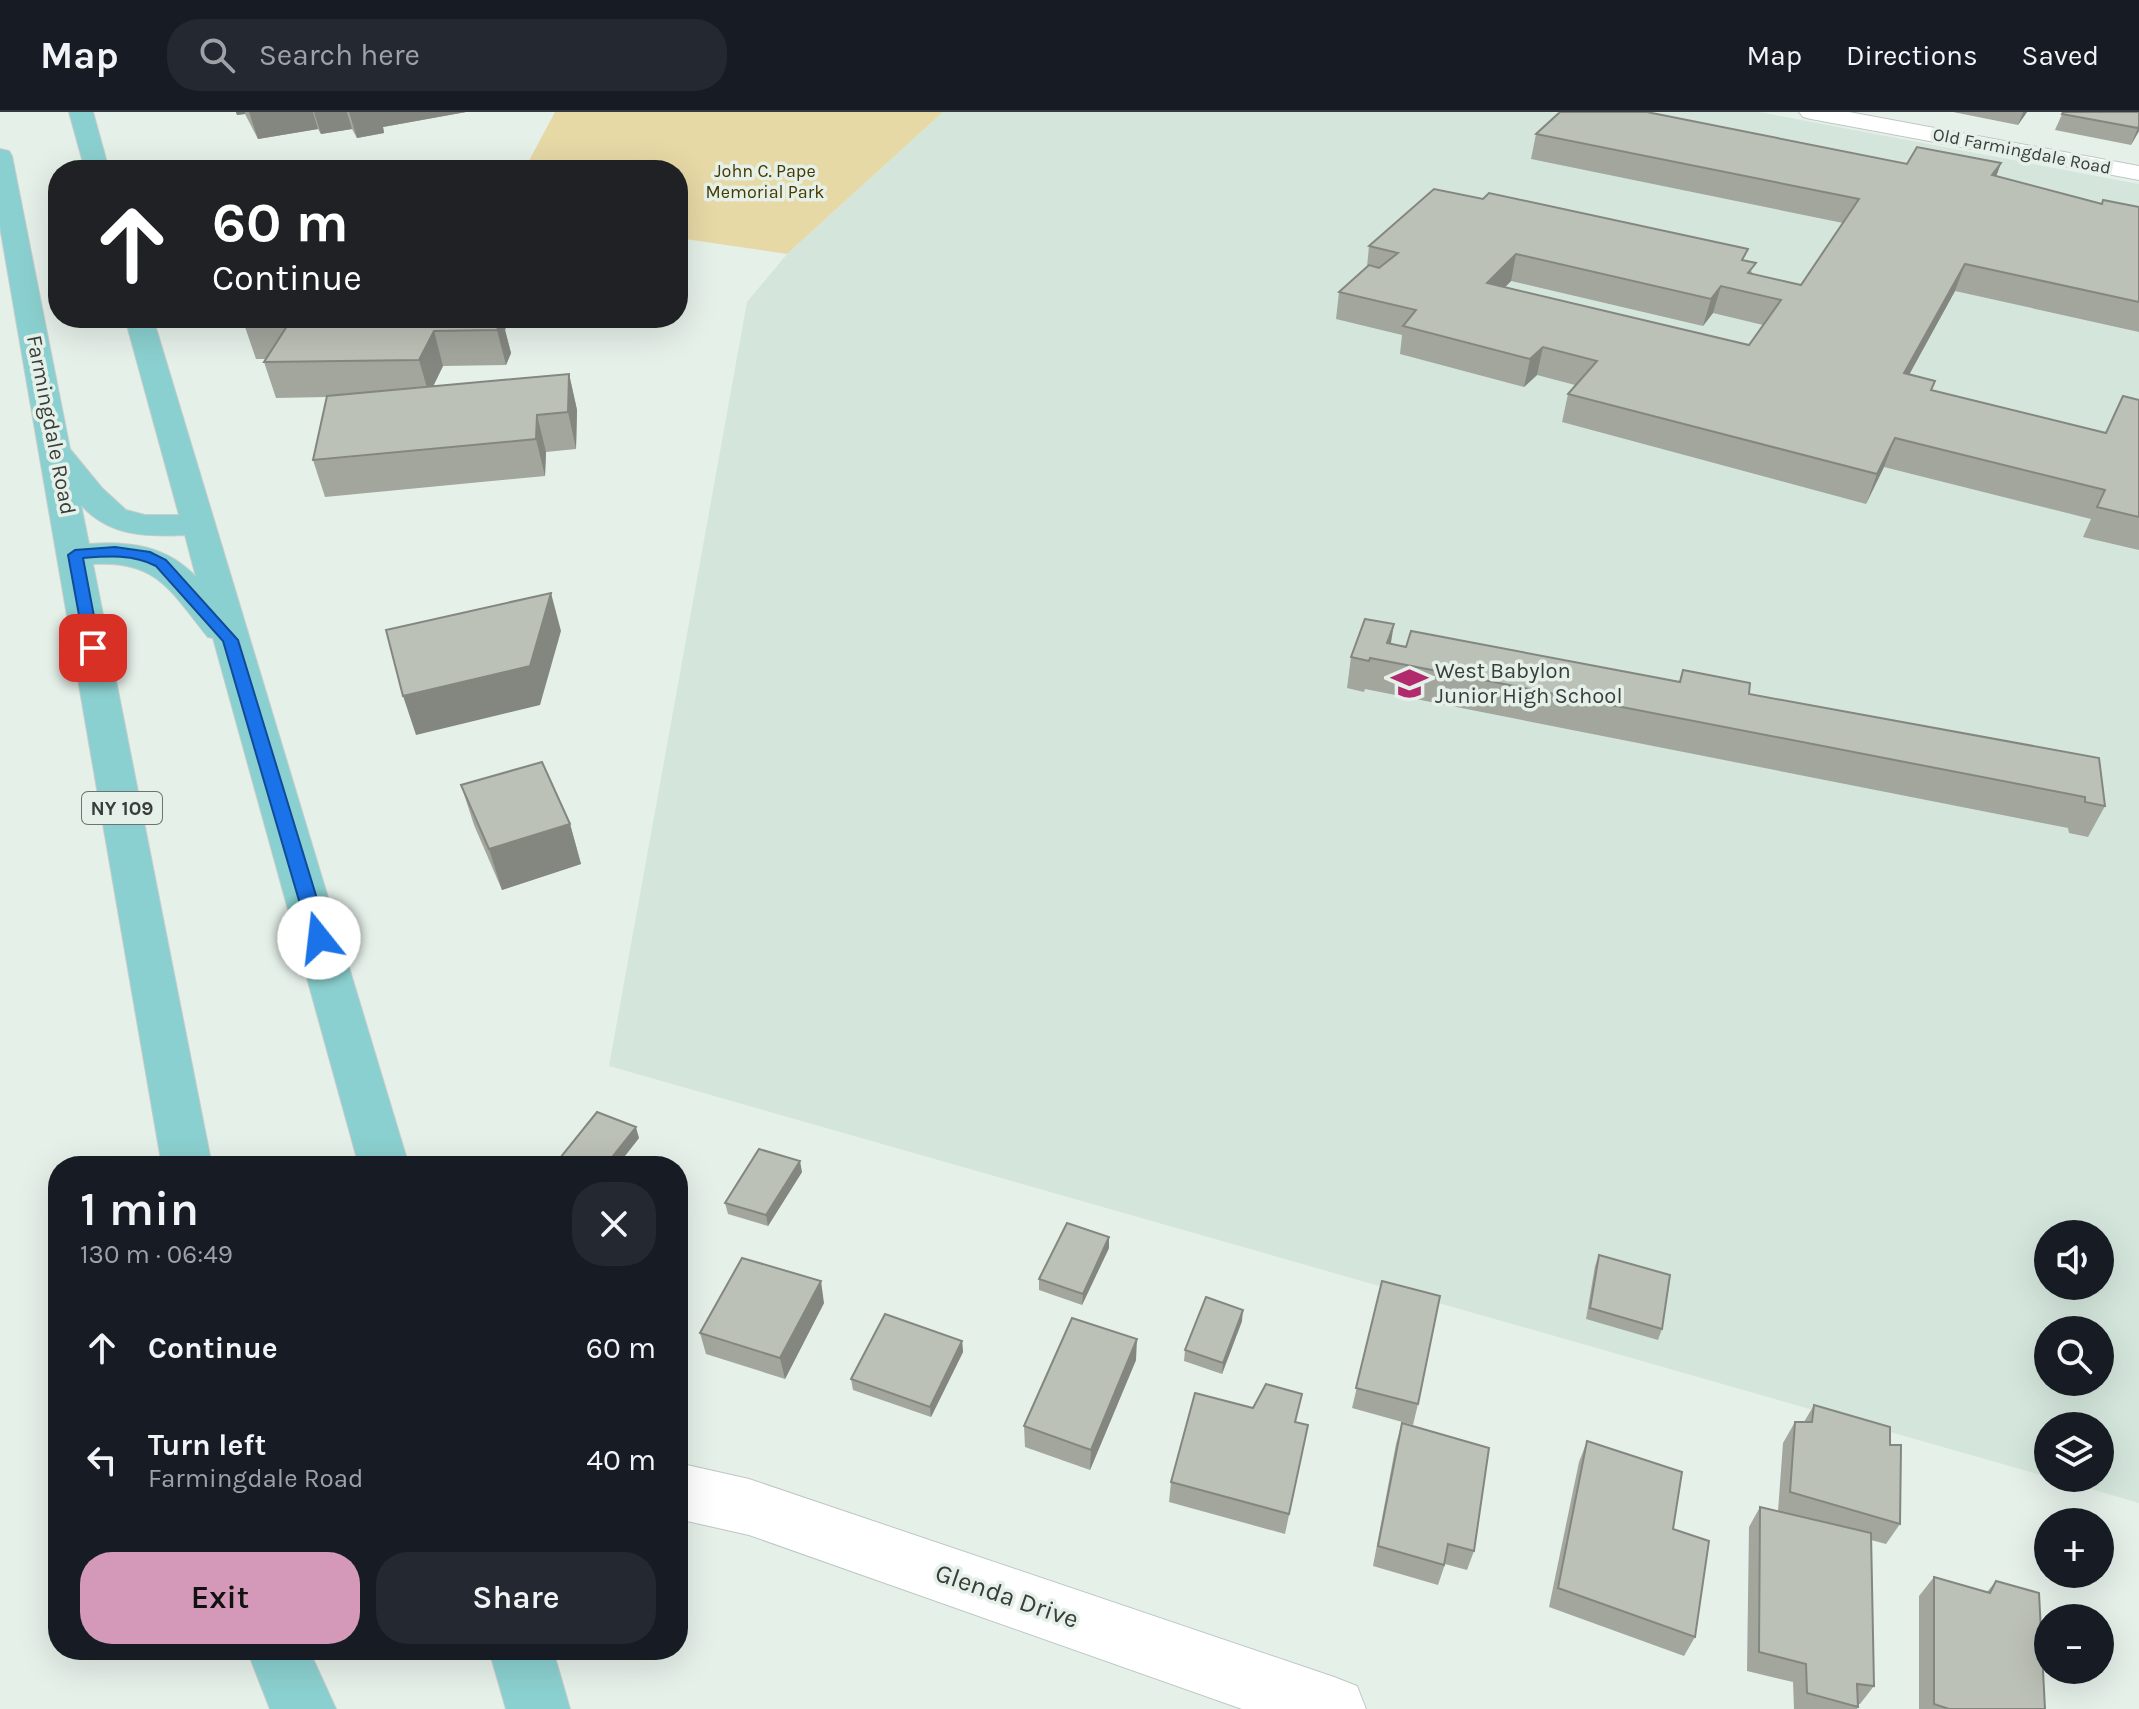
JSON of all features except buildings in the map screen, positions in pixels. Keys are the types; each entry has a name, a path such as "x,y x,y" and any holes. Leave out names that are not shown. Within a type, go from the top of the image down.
{"main road":[{"path":"81,112 94,160"},
{"name":"Farmingdale Road","path":"0,156 8,248 55,451 185,1156"},
{"path":"142,328 381,1156"},
{"path":"55,451 106,514 119,522 151,527 197,524"},
{"path":"75,555 134,553 161,563 231,640"},
{"path":"524,1660 538,1709"},
{"path":"281,1671 304,1709"}],"street":[{"name":"Old Farmingdale Road","path":"1811,112 2139,173"},
{"name":"Glenda Drive","path":"688,1493 749,1507 1334,1709"}],"shaded area":[{"name":"West Babylon Junior High School","path":"943,112 1759,112 2139,184 2139,1503 2101,1492 2114,1492 2114,1412 2034,1412 2034,1473 609,1066 747,302 787,254"}],"green space":[{"name":"John C. Pape Memorial Park","path":"555,112 943,112 787,254 688,239 688,160 529,160"}],"place":[{"name":"West Babylon Junior High School","path":"1409,684"}],"route":[{"path":"93,648 75,555 115,551 150,557 161,563 231,640 319,938"}]}
